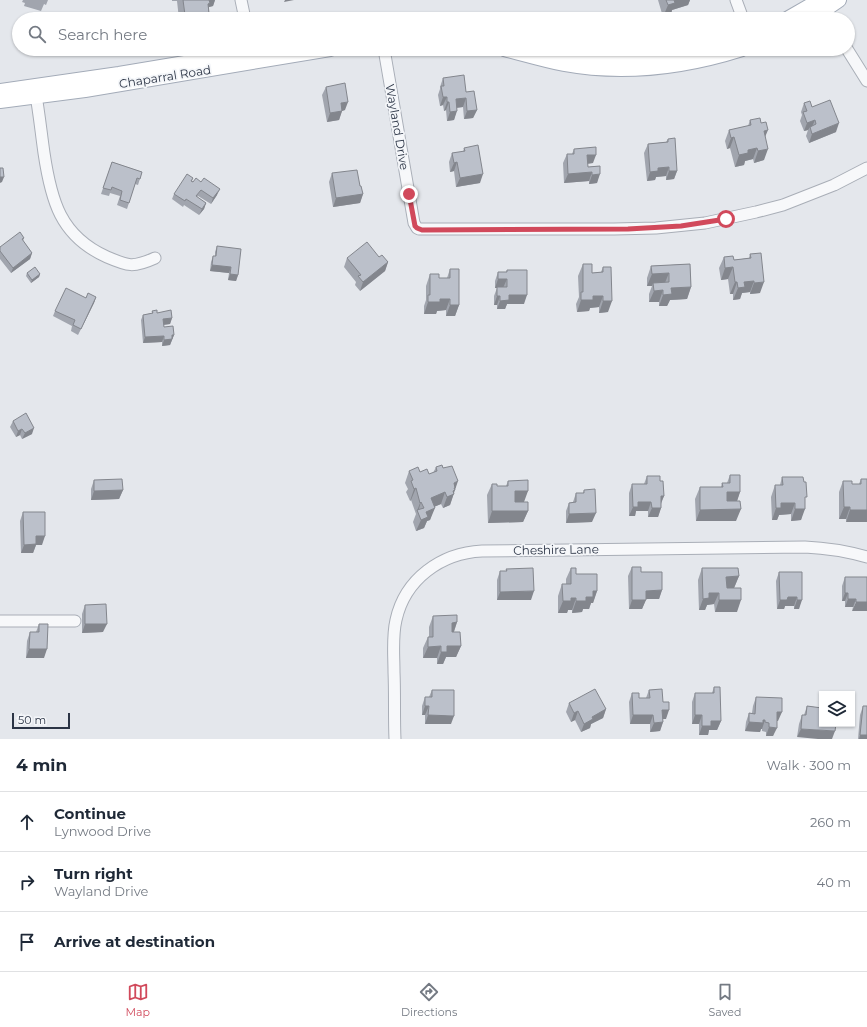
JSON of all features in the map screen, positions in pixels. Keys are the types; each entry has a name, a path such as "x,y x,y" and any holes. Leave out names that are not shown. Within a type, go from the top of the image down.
{"main road":[{"path":"809,12 839,0"},
{"name":"Chaparral Road","path":"0,101 36,92 240,56"},
{"path":"532,56 564,64 585,67 628,69 682,64 720,56"},
{"path":"580,56 638,59 669,56"},
{"name":"Chaparral Road","path":"0,91 36,92"}],"street":[{"path":"241,0 244,12"},
{"path":"736,0 740,12"},
{"name":"Wayland Drive","path":"385,56 414,223 417,228 422,230 656,228 705,223 756,212 790,202 834,185 867,168"},
{"path":"851,56 867,81"},
{"path":"36,92 48,183 61,217 79,239 90,248 118,262 141,265 155,258"},
{"name":"Cheshire Lane","path":"395,739 394,636 398,613 409,590 421,576 432,567 452,556 462,553 482,551 805,547 848,551 867,557"},
{"path":"0,621 75,621"}],"building":[{"path":"183,0 209,0 209,12 185,12"},
{"path":"666,0 674,0 675,3 668,5"},
{"path":"464,75 466,92 474,91 477,110 467,111 466,98 456,99 457,111 450,112 447,97 443,97 441,86 444,86 443,78"},
{"path":"345,83 348,102 341,103 342,111 330,113 326,87"},
{"path":"830,100 839,123 812,134 810,127 816,124 815,120 807,123 803,112 807,111 804,103 810,101 812,107"},
{"path":"760,118 761,123 766,122 768,130 764,131 768,149 758,151 757,148 748,150 748,153 739,155 734,137 731,138 729,130 751,125 750,120"},
{"path":"675,138 677,171 669,171 669,167 658,168 658,171 650,172 648,144 668,142 668,139"},
{"path":"478,145 483,174 460,178 457,162 454,163 452,153 465,151 464,148"},
{"path":"596,147 596,155 587,155 588,167 600,166 600,174 592,175 592,172 568,174 567,154 574,154 574,149"},
{"path":"112,162 142,172 140,179 137,178 129,203 120,200 122,191 112,187 111,190 103,188"},
{"path":"0,168 3,168 4,177 0,177"},
{"path":"357,170 363,194 336,198 332,173"},
{"path":"187,174 193,178 191,181 193,182 196,178 201,182 204,178 220,189 213,198 201,190 196,196 206,203 202,209 186,199 185,201 174,194"},
{"path":"20,232 24,238 22,239 32,253 13,268 0,251 0,247"},
{"path":"367,242 379,257 382,255 388,262 363,282 358,276 361,275 347,258"},
{"path":"217,246 241,249 238,275 230,274 231,267 212,265 213,256 216,256"},
{"path":"761,253 764,282 744,282 745,287 738,288 737,282 735,282 733,267 725,268 724,257 733,256 734,260 751,258 750,254"},
{"path":"583,264 592,264 592,273 603,272 603,267 611,267 612,301 603,301 603,296 593,296 593,300 581,300 581,292 583,292"},
{"path":"690,264 691,287 671,288 672,294 663,295 663,290 654,291 653,283 669,282 669,273 652,274 651,266"},
{"path":"35,267 40,274 32,280 27,273"},
{"path":"450,269 459,269 459,305 450,305 450,299 440,299 440,302 428,302 428,295 430,295 430,274 439,274 439,278 450,278"},
{"path":"507,270 527,270 527,295 509,295 509,300 500,301 500,296 497,296 497,287 507,287 507,279 498,279 498,272 507,272"},
{"path":"66,288 86,298 88,293 96,297 81,329 73,325 75,320 55,311"},
{"path":"157,310 157,313 171,310 172,318 163,319 164,327 173,326 174,335 172,335 172,339 164,340 164,336 145,337 143,315 153,313 152,311"},
{"path":"26,413 34,428 25,433 22,429 18,431 13,421"},
{"path":"442,465 443,468 452,466 458,481 454,483 454,494 447,497 445,492 431,498 435,508 426,512 428,517 421,520 417,510 424,508 421,502 420,503 416,488 414,489 411,481 413,480 409,471 418,467 420,472 427,469 429,474 437,471 436,467"},
{"path":"730,475 740,475 740,492 727,492 727,501 740,501 741,509 700,510 700,487 723,487 722,483 730,483"},
{"path":"647,476 660,476 660,481 663,481 664,496 661,496 661,508 652,508 651,502 638,502 638,507 633,507 632,484 647,484"},
{"path":"782,477 803,477 804,482 806,482 807,497 805,497 805,509 795,509 795,503 781,503 781,508 776,508 775,485 783,485"},
{"path":"122,479 123,490 94,491 94,480"},
{"path":"861,479 867,479 867,510 850,510 850,507 844,507 843,481 852,481 852,484 861,484"},
{"path":"528,480 528,491 515,491 515,502 528,502 528,511 492,511 492,484 497,484 497,486 508,486 508,481"},
{"path":"595,489 596,513 569,514 569,503 576,502 576,493 584,493 584,490"},
{"path":"23,512 45,512 45,536 36,536 36,544 24,545"},
{"path":"632,567 641,567 641,572 662,572 662,590 646,591 646,600 632,600"},
{"path":"533,568 534,591 500,592 500,571 507,571 506,569"},
{"path":"571,568 576,568 576,574 597,574 597,591 593,591 593,597 586,597 586,601 576,601 576,598 571,598 571,601 563,601 562,584 571,584"},
{"path":"702,568 738,568 739,576 726,577 727,588 741,588 741,600 719,600 719,593 709,593 709,598 703,599"},
{"path":"779,572 802,572 802,600 797,600 797,597 788,597 787,600 780,600"},
{"path":"845,577 867,577 867,602 856,602 856,599 848,599 848,593 845,593"},
{"path":"106,604 107,624 85,624 85,605"},
{"path":"457,615 457,622 452,623 452,632 460,632 461,646 447,646 447,652 441,652 441,646 428,647 428,637 433,637 433,616"},
{"path":"39,624 48,624 47,649 29,649 30,632 39,632"},
{"path":"714,687 720,687 721,721 711,721 711,726 702,726 702,715 695,715 695,693 714,693"},
{"path":"595,689 606,709 592,717 593,719 584,724 578,711 574,713 569,703"},
{"path":"662,689 663,702 669,702 669,710 662,710 663,722 654,723 653,715 633,715 632,693 639,693 639,698 650,698 649,690"},
{"path":"432,690 454,690 454,716 428,715 429,706 425,706 425,697 432,697"},
{"path":"756,697 782,698 782,712 777,712 777,728 769,727 769,723 765,722 765,720 763,720 763,723 749,722 749,713 755,714"},
{"path":"807,706 819,708 819,727 836,727 835,731 801,729 802,715 806,715"},
{"path":"863,706 867,706 867,735 860,735"}],"route":[{"path":"409,194 415,226 422,230 600,230 656,228 705,223 726,219"}]}
